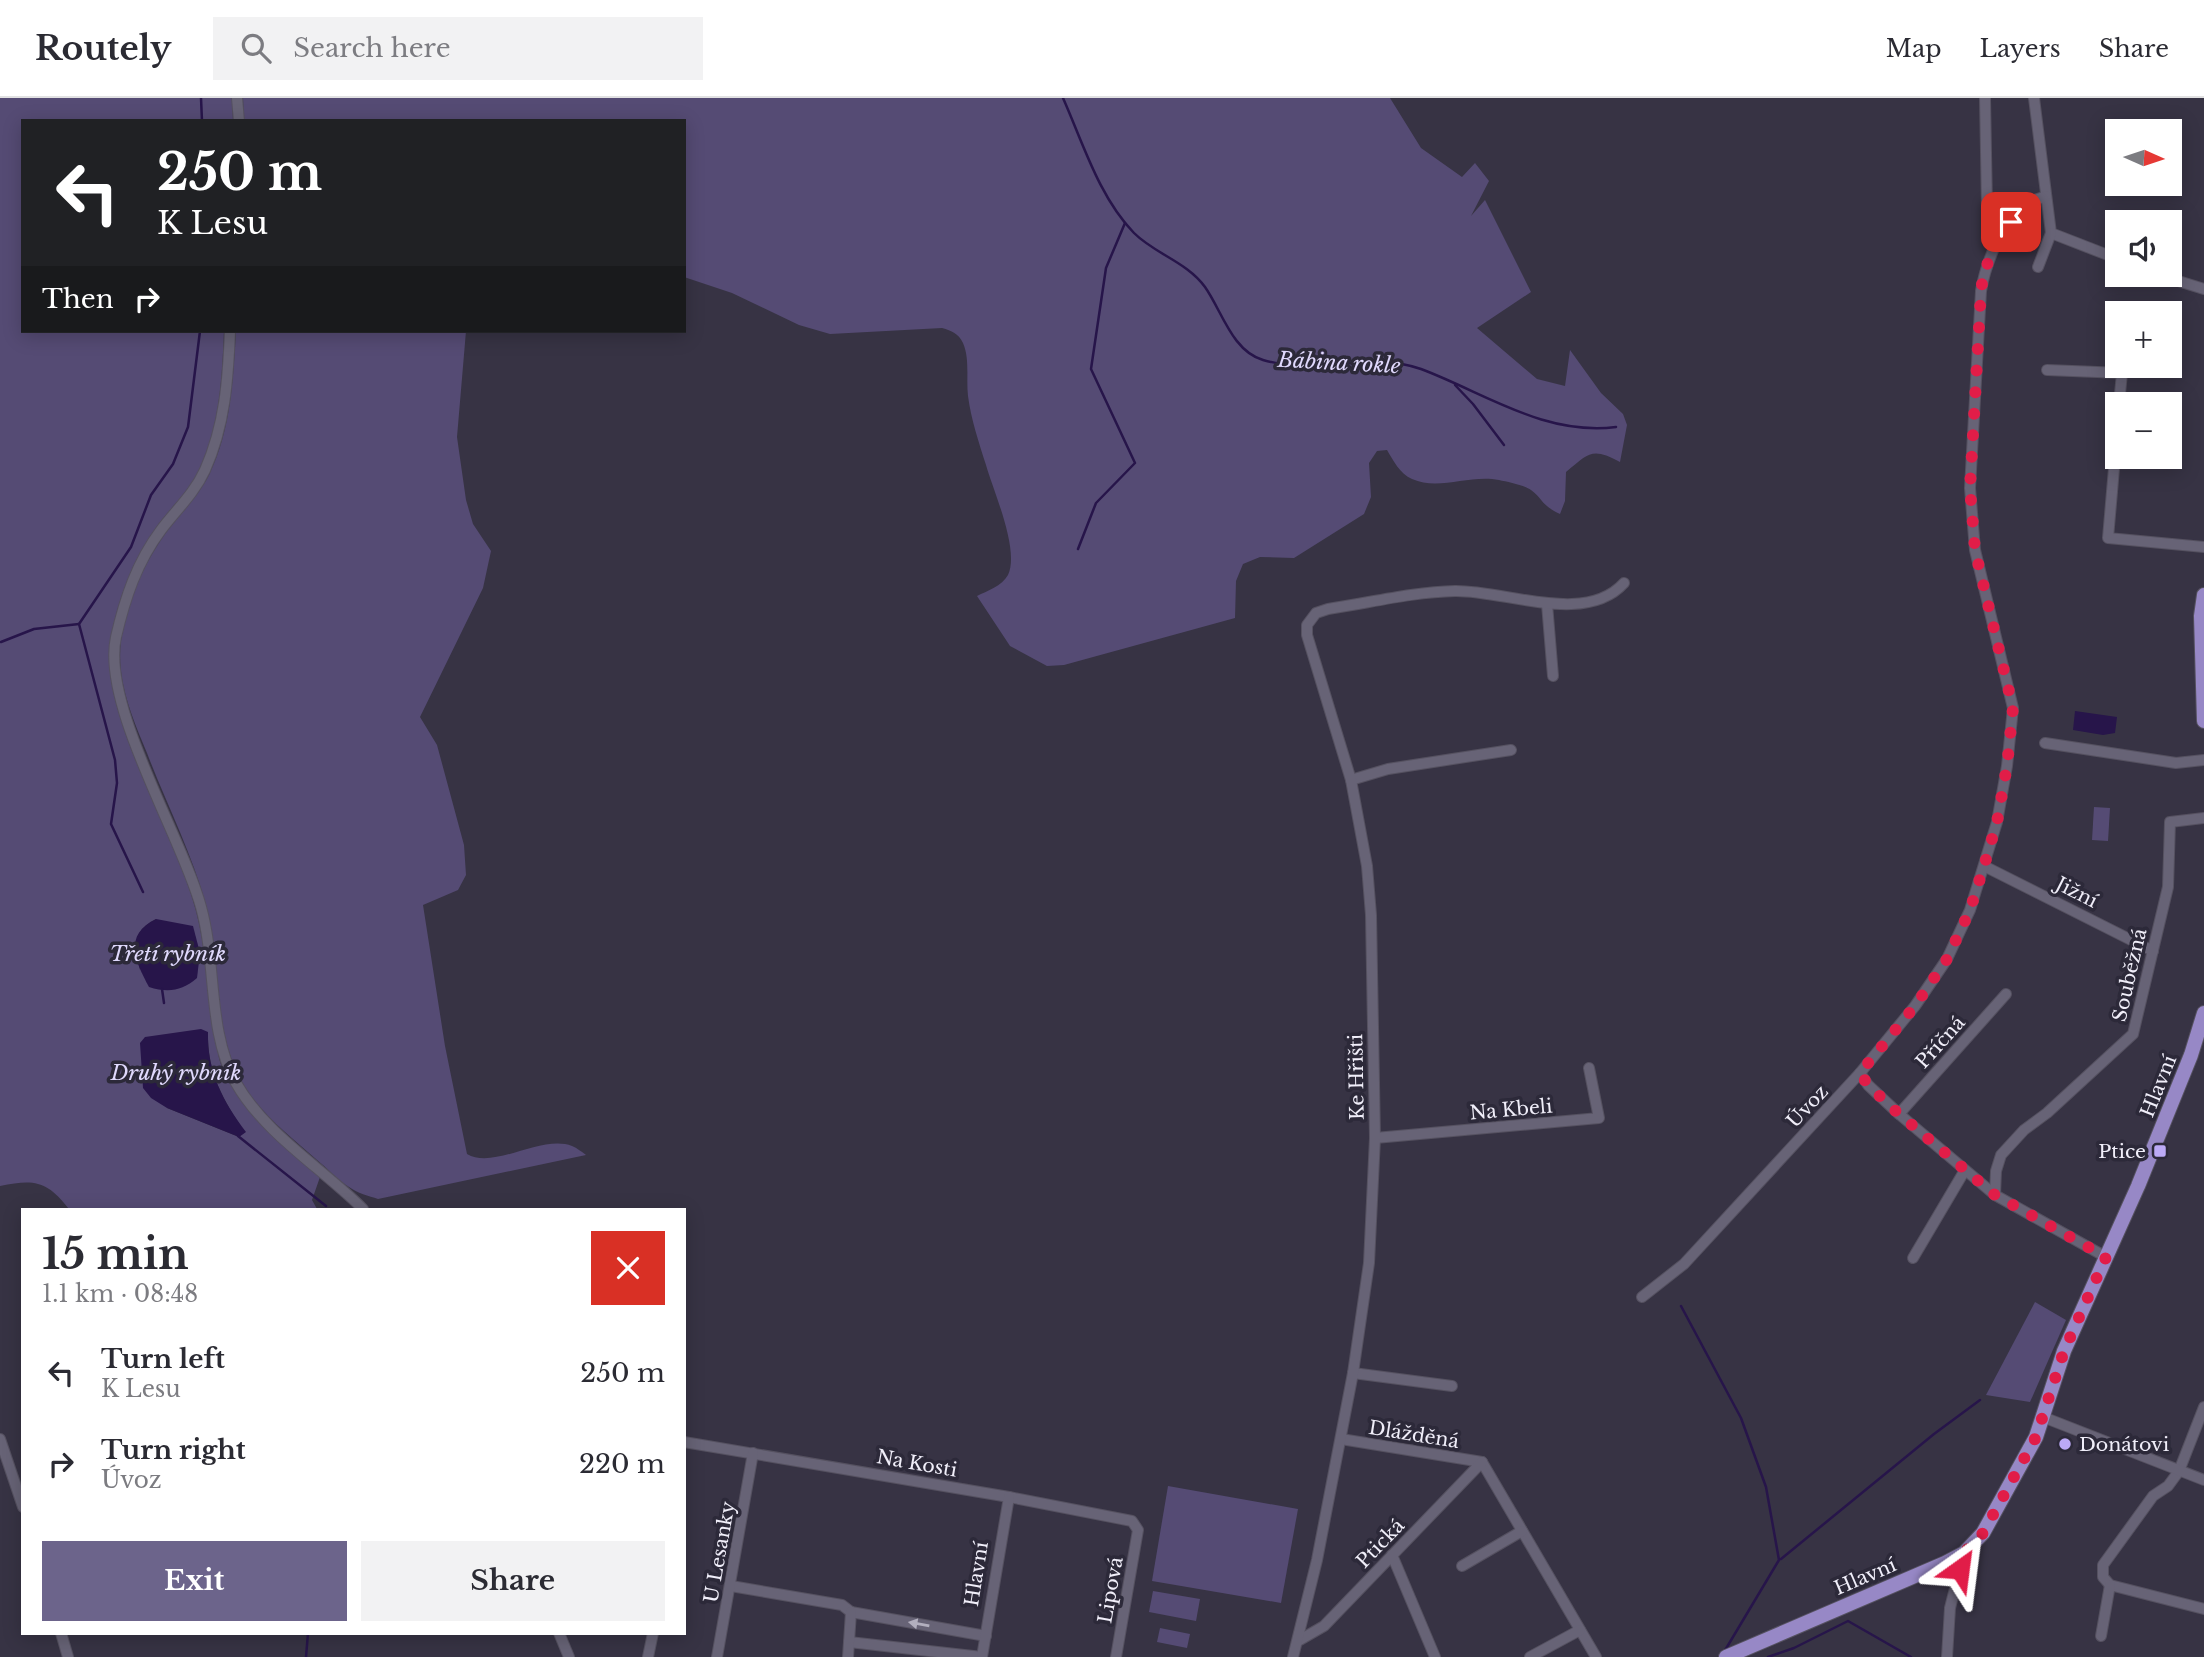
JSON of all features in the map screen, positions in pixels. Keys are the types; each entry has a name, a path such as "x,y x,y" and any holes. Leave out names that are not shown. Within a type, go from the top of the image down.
{"main road":[{"path":"2204,594 2201,616 2204,722"},
{"name":"Hlavní","path":"1726,1657 1964,1553 1983,1533 2022,1465 2043,1416 2064,1351 2175,1094 2204,1013"}],"street":[{"path":"237,98 239,119"},
{"path":"1985,98 1987,207 2001,236"},
{"path":"2034,98 2051,233 2038,267"},
{"name":"Úvoz","path":"1642,1297 1684,1264 1860,1073 1915,1006 1947,959 1970,910 2004,787 2013,708 1975,550 1970,488 1981,291 1984,270 2001,236 2021,207 2046,196"},
{"path":"2051,233 2105,254"},
{"path":"2182,282 2204,289"},
{"path":"230,333 227,396 222,421 204,471 189,498 161,530 130,585 115,641 116,673 126,715 201,908 211,953 216,1013 226,1063 246,1100 262,1119 362,1208"},
{"path":"2047,370 2122,373 2120,392"},
{"path":"2114,469 2108,538 2204,547"},
{"name":"Ke Hřišti","path":"1293,1657 1353,1373 1369,1263 1375,1138 1371,915 1367,866 1351,780 1307,635 1307,625 1316,613 1455,591 1517,597 1547,604 1594,601 1607,597 1624,583"},
{"path":"1547,604 1553,676"},
{"path":"2045,743 2176,763 2204,760"},
{"path":"1351,780 1388,769 1511,750"},
{"name":"Souběžná","path":"1995,1195 1996,1171 2001,1155 2024,1130 2047,1113 2133,1034 2169,880 2170,822 2204,818"},
{"name":"Jižní","path":"1984,866 2153,951"},
{"name":"Příčná","path":"1899,1114 2006,994"},
{"name":"Na Kbeli","path":"1375,1138 1599,1118 1588,1068"},
{"path":"1860,1073 1868,1085 1899,1114 1995,1195 2106,1257"},
{"path":"1913,1258 1965,1170"},
{"path":"1353,1373 1452,1386"},
{"path":"2204,1408 2179,1471 2168,1486 2153,1496 2103,1565 2103,1577 2110,1585 2204,1609"},
{"path":"2043,1416 2204,1480"},
{"path":"0,1439 21,1501"},
{"name":"Dlážděná","path":"1341,1439 1482,1462"},
{"name":"Na Kosti","path":"686,1442 1124,1518 1137,1524 1138,1530"},
{"name":"U Lesanky","path":"717,1657 753,1453"},
{"path":"1482,1462 1596,1657"},
{"name":"Ptická","path":"1298,1641 1324,1626 1482,1462"},
{"name":"Hlavní","path":"982,1657 1009,1497"},
{"name":"Lipová","path":"1116,1657 1138,1530"},
{"path":"1462,1566 1522,1531"},
{"path":"1947,1657 1950,1608 1964,1553"},
{"path":"1392,1555 1435,1657"},
{"path":"2101,1636 2110,1585"},
{"path":"731,1586 842,1605 851,1612 986,1636"},
{"path":"848,1657 851,1612"},
{"path":"1530,1657 1580,1630"},
{"path":"62,1635 68,1657"},
{"path":"560,1635 569,1657"},
{"path":"648,1657 653,1635"},
{"path":"849,1642 982,1657"}],"shaded area":[{"path":"0,98 232,98 233,119 21,119 21,333 224,333 219,402 206,453 195,478 155,529 133,567 114,622 109,665 115,699 126,735 187,881 196,911 221,1063 230,1084 252,1114 320,1177 312,1200 316,1208 68,1208 47,1188 39,1184 0,1186","holes":["156,919 140,970 137,940 143,929","208,1032 208,1046 218,1085 245,1132 239,1137 167,1108"]},
{"path":"243,98 1390,98 1421,148 1462,177 1475,163 1489,181 1471,216 1485,200 1531,292 1477,328 1537,379 1565,386 1570,350 1601,393 1623,414 1627,425 1620,462 1603,455 1591,454 1566,472 1565,501 1560,514 1531,490 1499,480 1433,483 1412,479 1400,470 1387,450 1377,451 1369,463 1371,497 1364,514 1294,558 1260,557 1243,564 1236,581 1235,618 1064,665 1047,666 1010,646 977,596 1005,579 1011,564 1011,551 971,413 966,356 961,340 954,333 942,328 830,334 799,325 732,293 686,278 686,119 244,119"},
{"path":"236,333 466,333 457,437 466,500 473,524 491,551 483,588 420,717 437,745 464,845 466,875 458,890 423,905 445,1046 467,1154 478,1158 491,1158 547,1144 560,1144 572,1146 586,1155 378,1199 359,1193 345,1184 275,1123 248,1092 232,1060 221,1017 211,926 206,905 186,847 131,712 123,684 120,656 127,613 143,571 165,534 194,499 216,458 230,404"},
{"path":"2094,807 2110,808 2108,841 2092,840"},
{"path":"2035,1302 2066,1320 2030,1402 1986,1395"},
{"path":"1168,1486 1298,1509 1281,1603 1152,1581"},
{"path":"1153,1591 1200,1599 1196,1621 1149,1612"},
{"path":"1160,1628 1190,1634 1187,1648 1157,1642"}],"water":[{"path":"2075,711 2117,717 2115,733 2103,735 2073,730"},
{"name":"Třetí rybník","path":"156,919 193,926 200,953 197,978 186,986 169,990 149,987 140,968 136,958 136,941 146,925"},
{"name":"Druhý rybník","path":"201,1029 208,1032 210,1060 218,1085 246,1132 239,1137 167,1108 151,1098 143,1088 140,1043 145,1037"}],"waterway":[{"path":"201,98 202,119"},
{"name":"Bábina rokle","path":"1063,98 1101,186 1122,219 1151,247 1198,278 1236,339 1252,355 1282,364 1401,364 1421,369 1540,419 1590,428 1616,427"},
{"path":"1078,549 1096,503 1135,463 1091,369 1106,268 1125,223"},
{"path":"143,892 111,824 117,783 115,760 79,624 131,547 151,495 173,464 188,427 200,333"},
{"path":"1455,385 1504,445"},
{"path":"1,642 34,629 79,624"},
{"path":"162,989 164,1003"},
{"path":"238,1136 326,1206"},
{"path":"1681,1306 1741,1418 1766,1487 1779,1560 1724,1652"},
{"path":"1781,1559 1934,1434 1980,1400"},
{"path":"1768,1657 1794,1648 1848,1621 1911,1657"},
{"path":"306,1657 308,1635"}],"place":[{"name":"Ptice","path":"2160,1151"},
{"name":"Donátovi","path":"2065,1444"}],"route":[{"path":"1960,1569 1964,1553 1983,1533 2036,1437 2064,1351 2106,1257 1995,1195 1899,1114 1868,1085 1860,1073 1915,1006 1947,959 1970,910 1997,822 2004,787 2013,708 1975,550 1970,488 1984,270 2011,222"}]}
